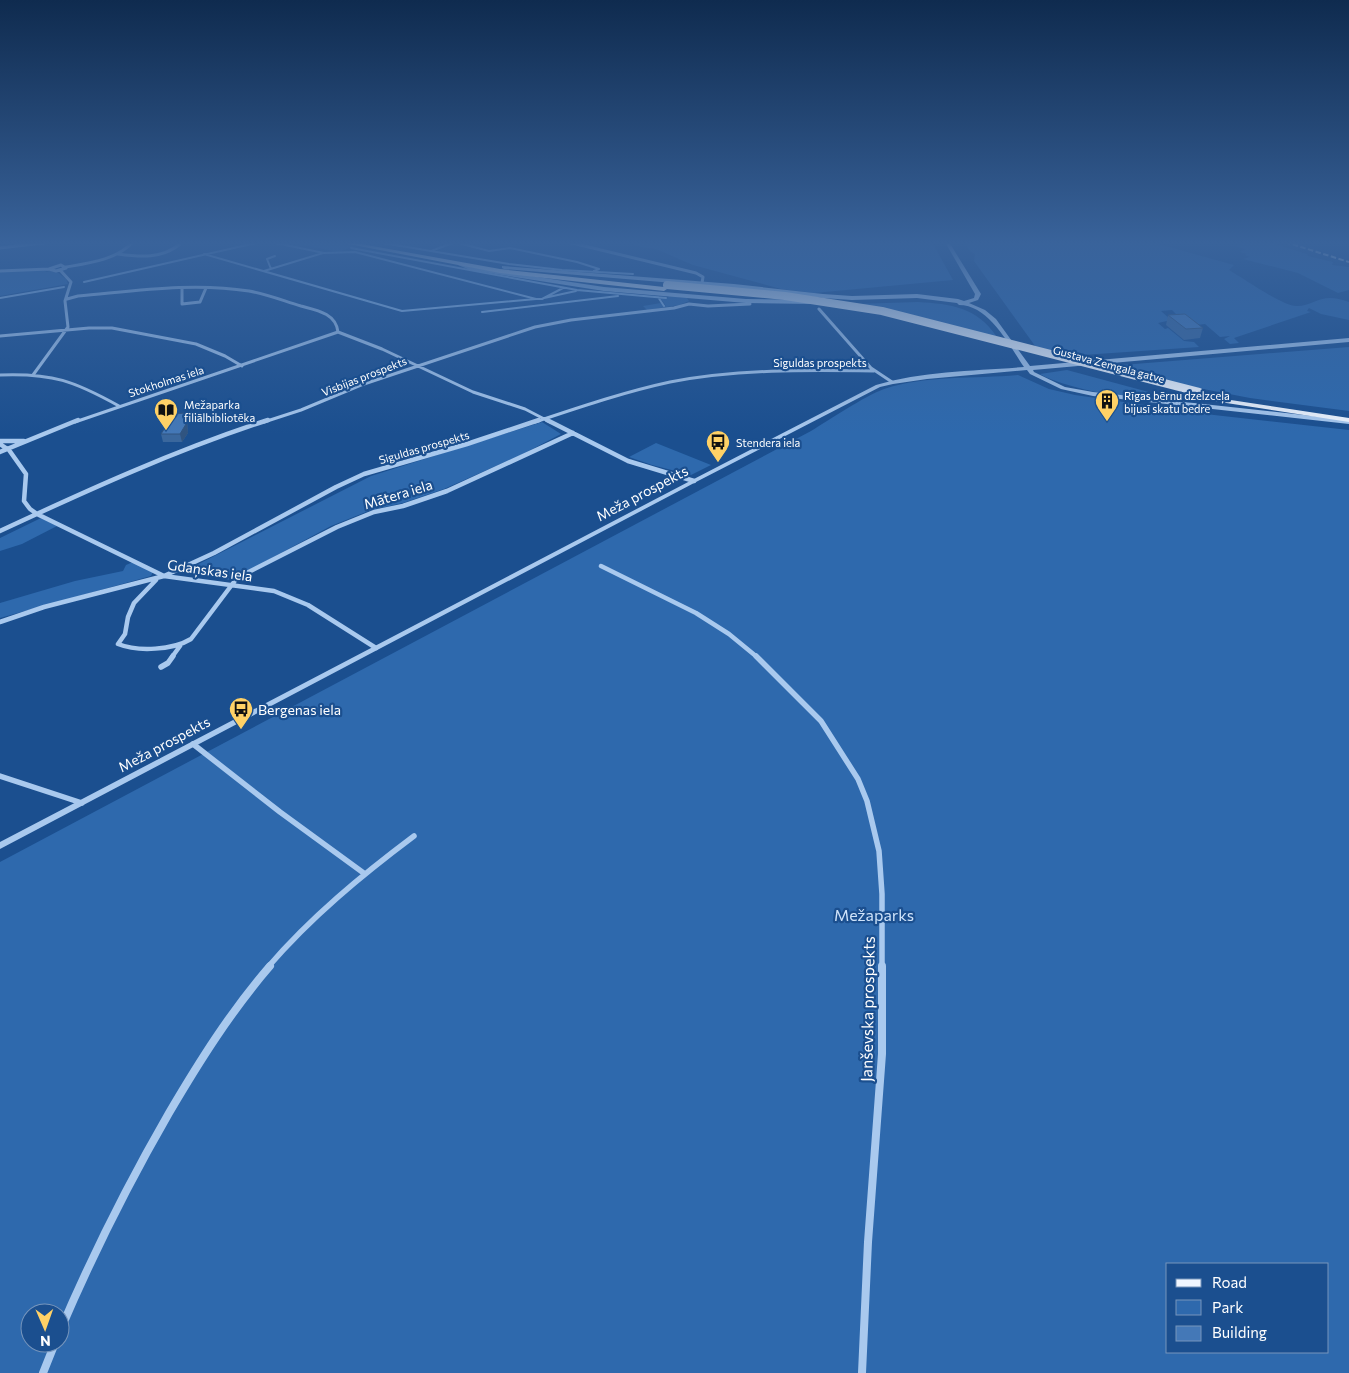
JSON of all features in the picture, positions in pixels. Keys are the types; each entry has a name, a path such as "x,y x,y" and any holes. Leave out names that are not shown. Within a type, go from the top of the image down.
{"main road":[{"name":"Gustava Zemgala gatve","path":"825,306 880,315 1128,381 1349,421"},
{"name":"Gustava Zemgala gatve","path":"1196,394 1349,415"}],"street":[{"path":"33,375 68,327 66,306"},
{"path":"303,306 317,310 336,321 339,325 338,332 419,365 473,392 513,405 543,418 628,460 694,480"},
{"name":"Visbijas prospekts","path":"0,531 114,479 222,435 301,410 361,385 419,365 535,327 571,320 681,306"},
{"path":"970,306 984,311 994,320 1032,373 1050,383 1077,392 1349,421"},
{"path":"819,309 874,371 892,382"},
{"path":"0,336 112,328 196,344 225,356 242,366"},
{"name":"Stokholmas iela","path":"0,452 119,406 338,332"},
{"name":"Meža prospekts","path":"0,846 694,480 865,392 892,382 1349,340"},
{"name":"Siguldas prospekts","path":"0,622 44,607 164,576 214,553 336,487 364,474 467,444 619,394 714,376 787,370 874,371"},
{"path":"0,375 33,375 75,383 119,406"},
{"name":"Mātera iela","path":"161,667 168,663 180,646 191,639 237,578 337,527 374,512 403,506 447,491 573,434"},
{"path":"0,440 27,441"},
{"name":"Gdaņskas iela","path":"0,444 7,449 26,474 22,492 23,500 29,509 37,514 164,576 274,591 308,605 376,648"},
{"name":"Janševska prospekts","path":"600,566 696,613 730,634 762,661 821,721 858,779 867,801 877,842 882,894 882,1054 868,1242 862,1373"},
{"path":"164,576 153,581 134,603 128,617 125,634 118,644 123,646 170,648 180,646"},
{"path":"193,744 280,812 365,874"},
{"path":"0,776 82,803"},
{"path":"70,1308 126,1190 188,1080 244,998 301,931 365,874 414,836"},
{"path":"43,1373 51,1353"}],"green space":[{"path":"643,306 672,306 647,310"},
{"path":"864,306 952,306 972,313 981,319 997,337"},
{"path":"1006,306 1349,306 1349,320 1321,314 1309,308 1307,311 1311,312 1234,338 1239,343 1230,344 1224,339 1230,336 1220,337 1205,324 1197,325 1172,310 1161,311 1171,320 1158,323 1165,329 1168,328 1184,341 1194,342 1199,347 1083,355 1038,350"},
{"path":"1349,347 1349,411 1250,398 1198,388 1117,367 1122,365"},
{"path":"1067,370 1158,396 1156,398 1144,398 1096,392 1064,384 1040,374"},
{"name":"Mežaparks","path":"1018,375 1049,389 1075,395 1214,415 1349,430 1349,1373 0,1373 0,862 811,431 876,393 900,385 934,379"},
{"path":"542,422 561,434 521,455 444,489 403,503 371,510 331,526 231,580 181,573 371,476"},
{"path":"656,443 711,465 691,475 629,457"},
{"path":"41,518 57,526 22,544 0,551 0,538"},
{"path":"133,562 153,572 151,576 0,618 0,603 75,581 123,571 126,565"}],"building":[{"path":"1185,314 1203,328 1186,329 1168,315"},
{"path":"185,413 186,424 180,434 161,434 166,426 166,415"}],"waterway":[{"path":"385,306 402,311 457,306"},
{"path":"482,312 532,306"}],"place":[{"name":"Rīgas bērnu dzelzceļa bijusī skatu bedre","path":"1107,422"},
{"name":"Mežaparka filiālbibliotēka","path":"166,431"},
{"name":"Stendera iela","path":"718,463"},
{"name":"Bergenas iela","path":"241,730"}]}
